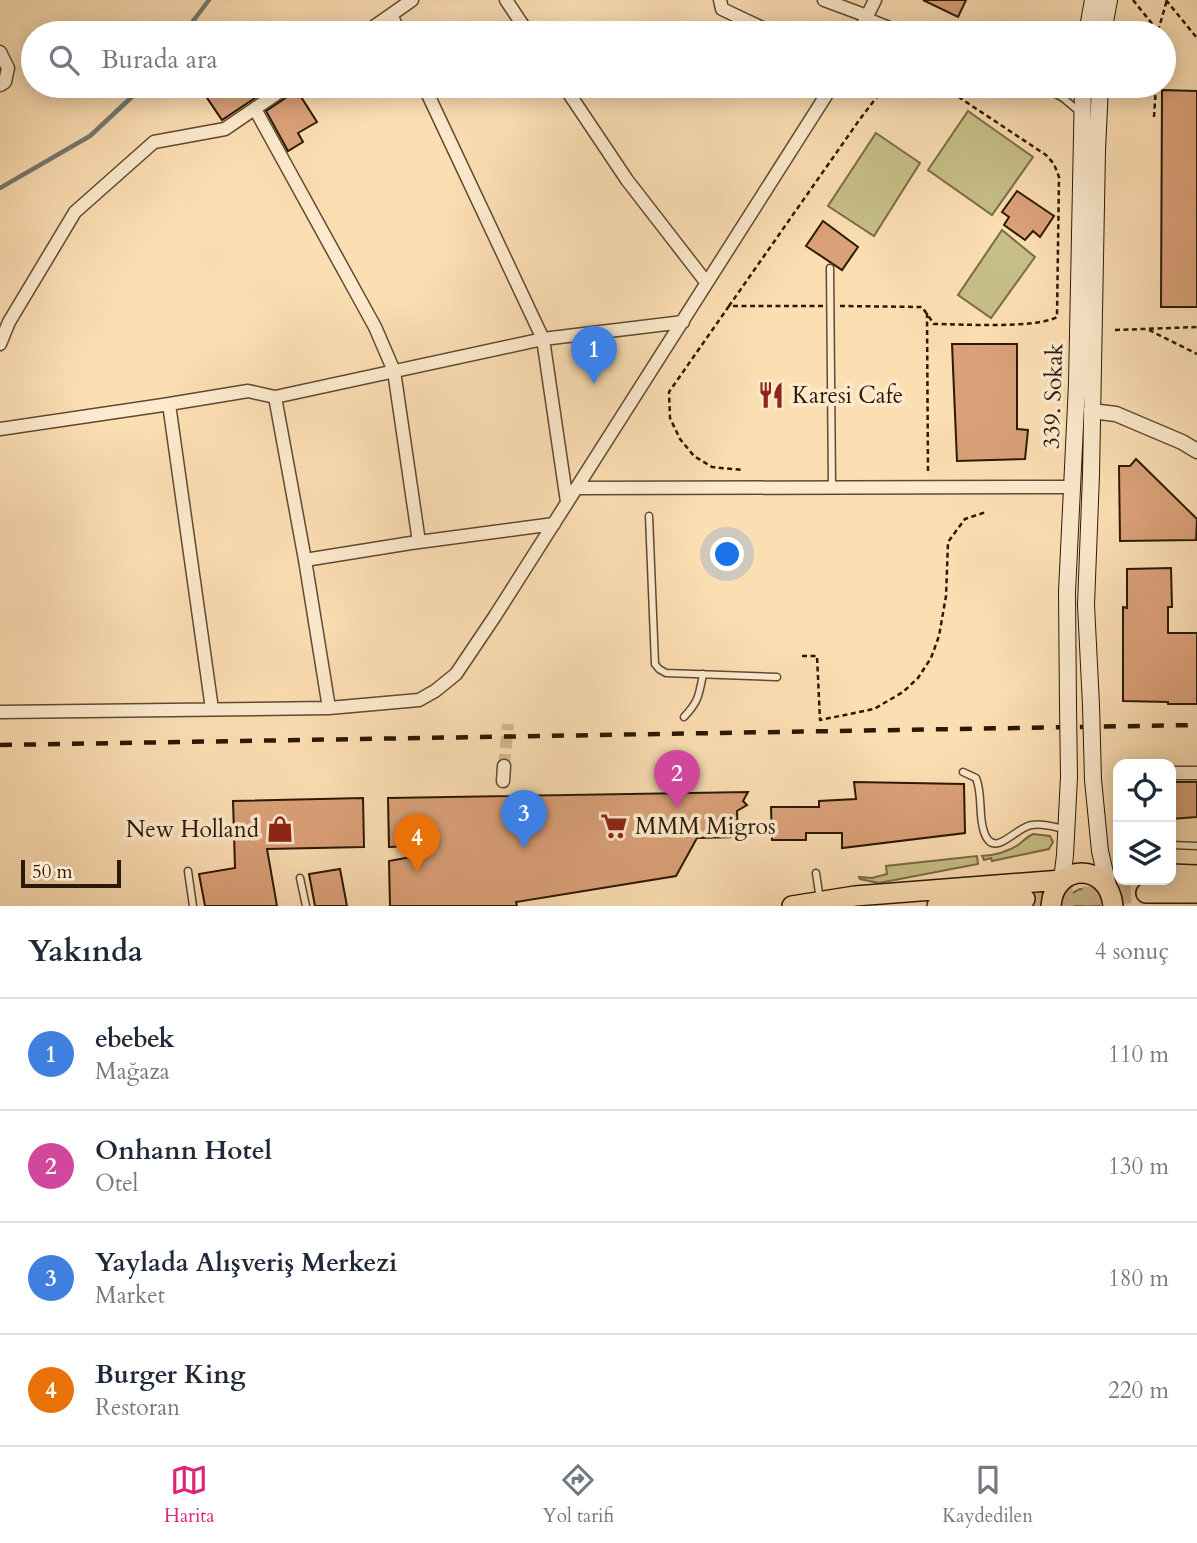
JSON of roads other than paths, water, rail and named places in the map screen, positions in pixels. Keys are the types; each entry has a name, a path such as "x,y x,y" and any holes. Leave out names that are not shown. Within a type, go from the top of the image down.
{"highway":[{"path":"792,906 869,894 1062,880 1077,873 1086,873 1107,878 1113,906"},
{"path":"1176,874 1197,875"},
{"path":"1051,906 1052,897 1062,880"},
{"path":"1146,892 1197,893"},
{"path":"937,906 1025,900"}],"main road":[{"path":"1105,21 1109,0"},
{"path":"1087,21 1088,2"},
{"name":"339. Sokak","path":"1062,880 1069,777 1067,592 1077,384 1082,114 1087,98"},
{"name":"339. Sokak","path":"1090,98 1091,475 1086,605 1093,780 1100,851 1107,878"}],"street":[{"path":"382,21 412,0"},
{"path":"506,0 520,21"},
{"path":"720,0 722,9 748,21"},
{"path":"824,0 867,16"},
{"path":"865,21 875,0"},
{"path":"391,15 394,21"},
{"path":"0,52 8,68 5,82 0,85"},
{"path":"0,344 9,322 75,212 154,142 225,129 271,98"},
{"path":"430,98 543,339 567,502"},
{"path":"572,98 627,180 706,282"},
{"path":"0,712 329,708 419,700 435,691 456,674 495,616 824,98"},
{"path":"255,109 368,315 394,371 419,542"},
{"path":"0,429 248,391 275,397 543,339 682,322"},
{"path":"275,397 329,708"},
{"path":"169,404 212,709"},
{"path":"1091,411 1116,414 1197,451"},
{"path":"577,488 1073,487"},
{"path":"305,560 554,524"},
{"path":"503,781 504,766"},
{"path":"1176,773 1197,773"}],"lane":[{"path":"867,16 880,21"},
{"path":"1063,98 1082,114"},
{"path":"830,268 832,488"},
{"path":"649,516 655,664 666,673 777,677"},
{"path":"684,717 699,698 703,674"},
{"path":"963,772 976,778 984,833 993,843 1000,844 1030,825 1046,825 1066,830"},
{"path":"1176,845 1197,846"},
{"path":"188,872 192,906"},
{"path":"816,873 820,901"},
{"path":"300,878 306,906"}],"waterway":[{"path":"193,21 209,0"},
{"path":"0,188 90,136 131,98"}],"tunnel":[{"path":"504,766 508,724"},
{"path":"1025,899 1146,893"}],"railway":[{"path":"0,745 1197,725"}],"place":[{"name":"ebebek","path":"594,384"},
{"name":"Karesi Cafe","path":"771,395"},
{"name":"Onhann Hotel","path":"677,808"},
{"name":"MMM Migros","path":"614,826"},
{"name":"New Holland","path":"280,829"},
{"name":"Yaylada Alışveriş Merkezi","path":"524,848"},
{"name":"Burger King","path":"417,872"}]}
